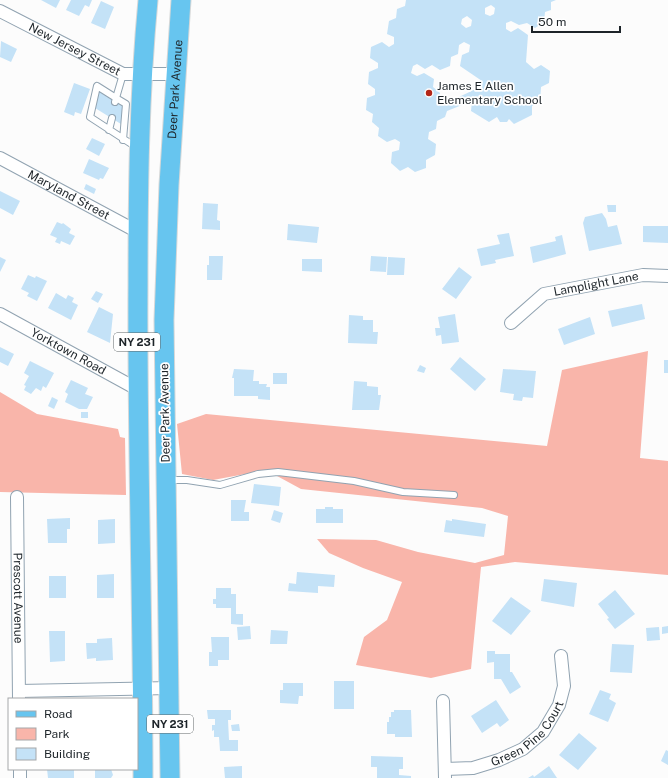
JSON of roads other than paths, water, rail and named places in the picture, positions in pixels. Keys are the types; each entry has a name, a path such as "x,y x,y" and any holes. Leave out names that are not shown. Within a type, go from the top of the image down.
{"main road":[{"name":"NY 231","path":"143,778 143,688 137,389 140,150 133,104 132,74 148,0"},
{"name":"Deer Park Avenue","path":"170,778 164,320 169,185 181,0"}],"street":[{"name":"New Jersey Street","path":"0,11 132,74 176,74"},
{"name":"Maryland Street","path":"0,158 138,232"},
{"name":"Lamplight Lane","path":"511,323 544,294 643,275 668,276"},
{"name":"Yorktown Road","path":"0,314 137,389"},
{"name":"Prescott Avenue","path":"17,497 19,695"},
{"name":"Green Pine Court","path":"445,774 473,768 499,760 523,748 543,732 559,704 564,686 561,656"},
{"path":"19,695 143,688 170,688"},
{"path":"443,701 445,774"}],"lane":[{"path":"116,100 132,74"},
{"path":"123,140 133,104 116,100 97,86 90,117 123,140 140,150"},
{"path":"109,130 112,118"},
{"path":"166,480 187,480 220,485 258,474 278,472 354,481 403,492 454,495"}],"place":[{"name":"James E Allen Elementary School","path":"429,93"}]}
